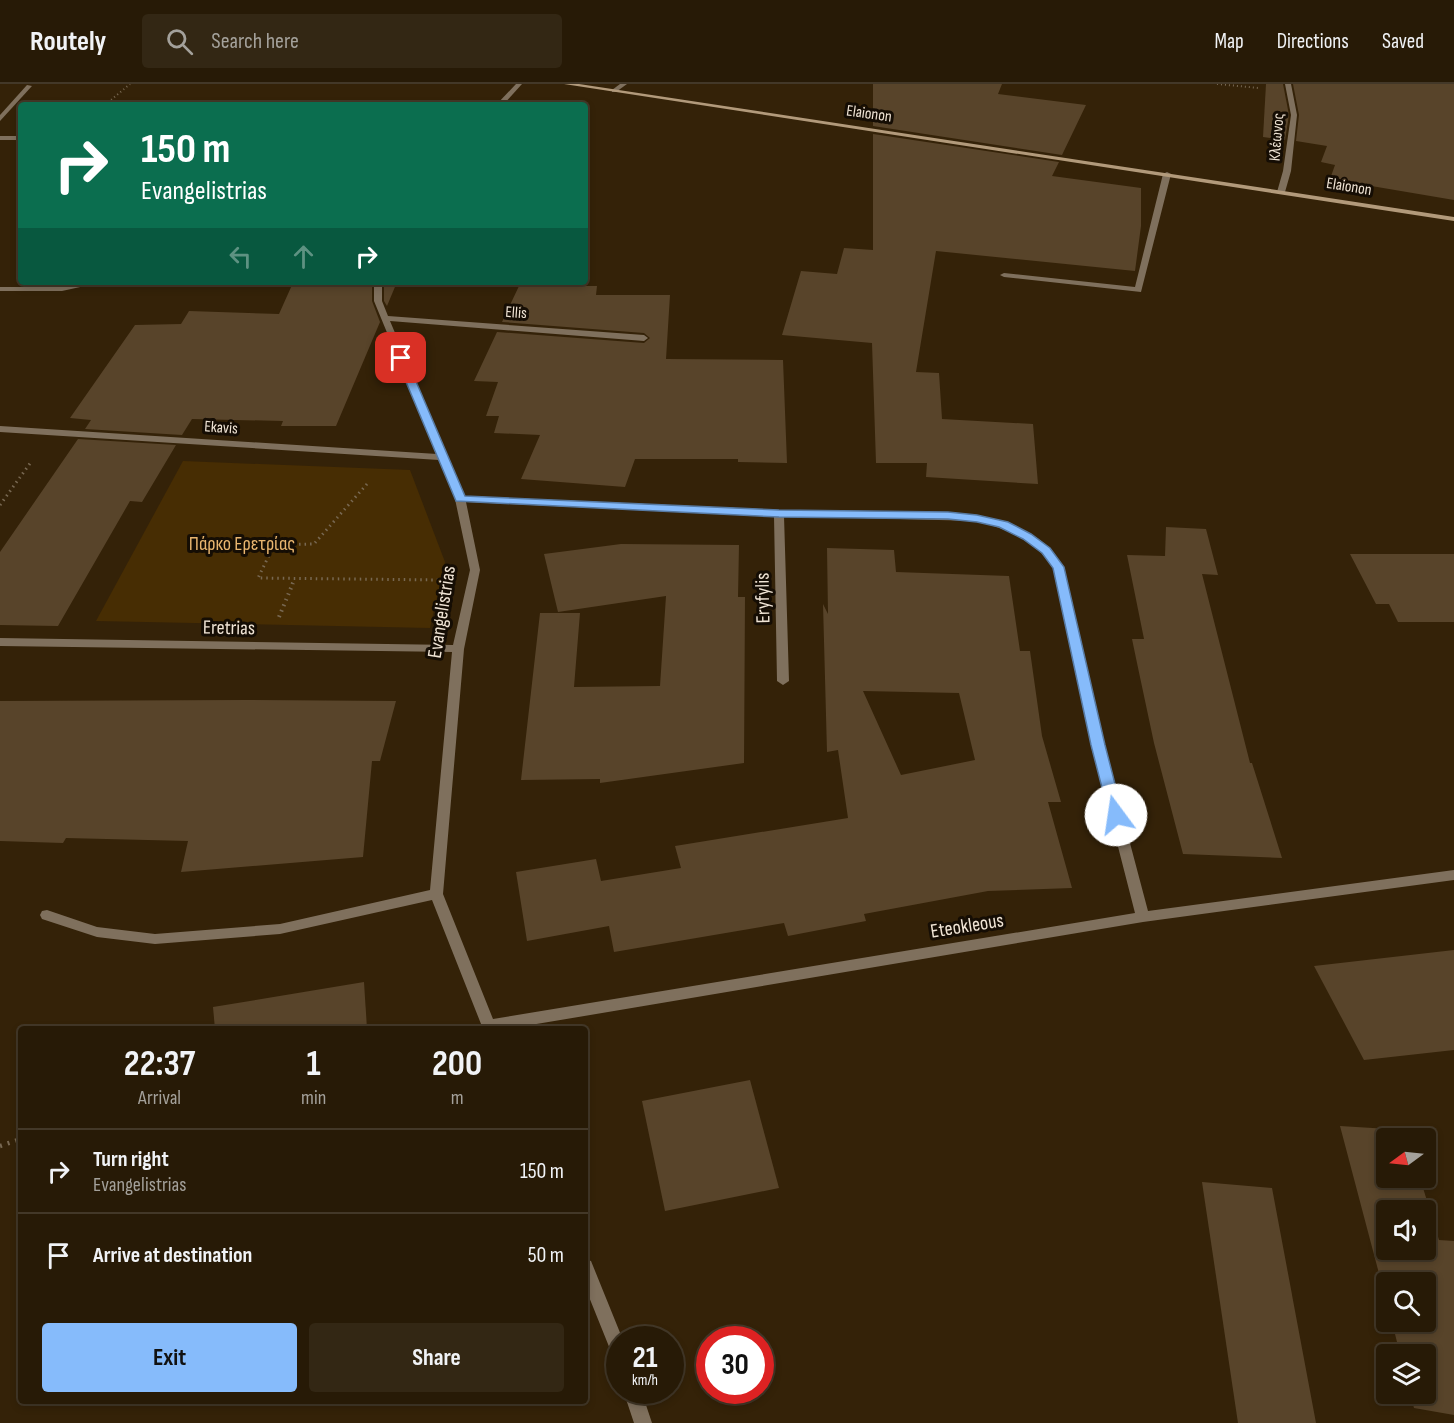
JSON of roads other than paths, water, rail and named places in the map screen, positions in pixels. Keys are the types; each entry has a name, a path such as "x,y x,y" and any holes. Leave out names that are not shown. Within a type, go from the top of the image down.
{"main road":[{"name":"Elaionon","path":"567,84 1454,219"}],"street":[{"path":"502,102 519,84"},
{"path":"614,92 624,84"},
{"path":"0,119 28,86"},
{"name":"Κλέωνος","path":"1281,192 1287,171 1294,115 1289,88"},
{"path":"0,138 18,138"},
{"path":"1004,275 1138,290 1167,174"},
{"path":"0,289 63,289 84,285"},
{"name":"Evangelistrias","path":"378,285 378,301 460,499 475,570 458,649 436,894 488,1026"},
{"name":"Ellis","path":"385,318 644,338"},
{"name":"Ekavis","path":"0,429 441,457"},
{"path":"460,499 779,513 948,516 977,518 1004,525 1027,536 1046,550 1058,567 1098,745 1143,917"},
{"name":"Eryfylis","path":"779,513 783,681"},
{"name":"Eretrias","path":"0,642 458,649"},
{"name":"Eteokleous","path":"501,1026 1143,917 1454,875"},
{"path":"47,915 97,932 155,939 280,929 436,894"},
{"path":"588,1274 609,1326"},
{"path":"637,1404 643,1423"}],"park label":[{"name":"Πάρκο Ερετρίας","path":"242,544"}]}
